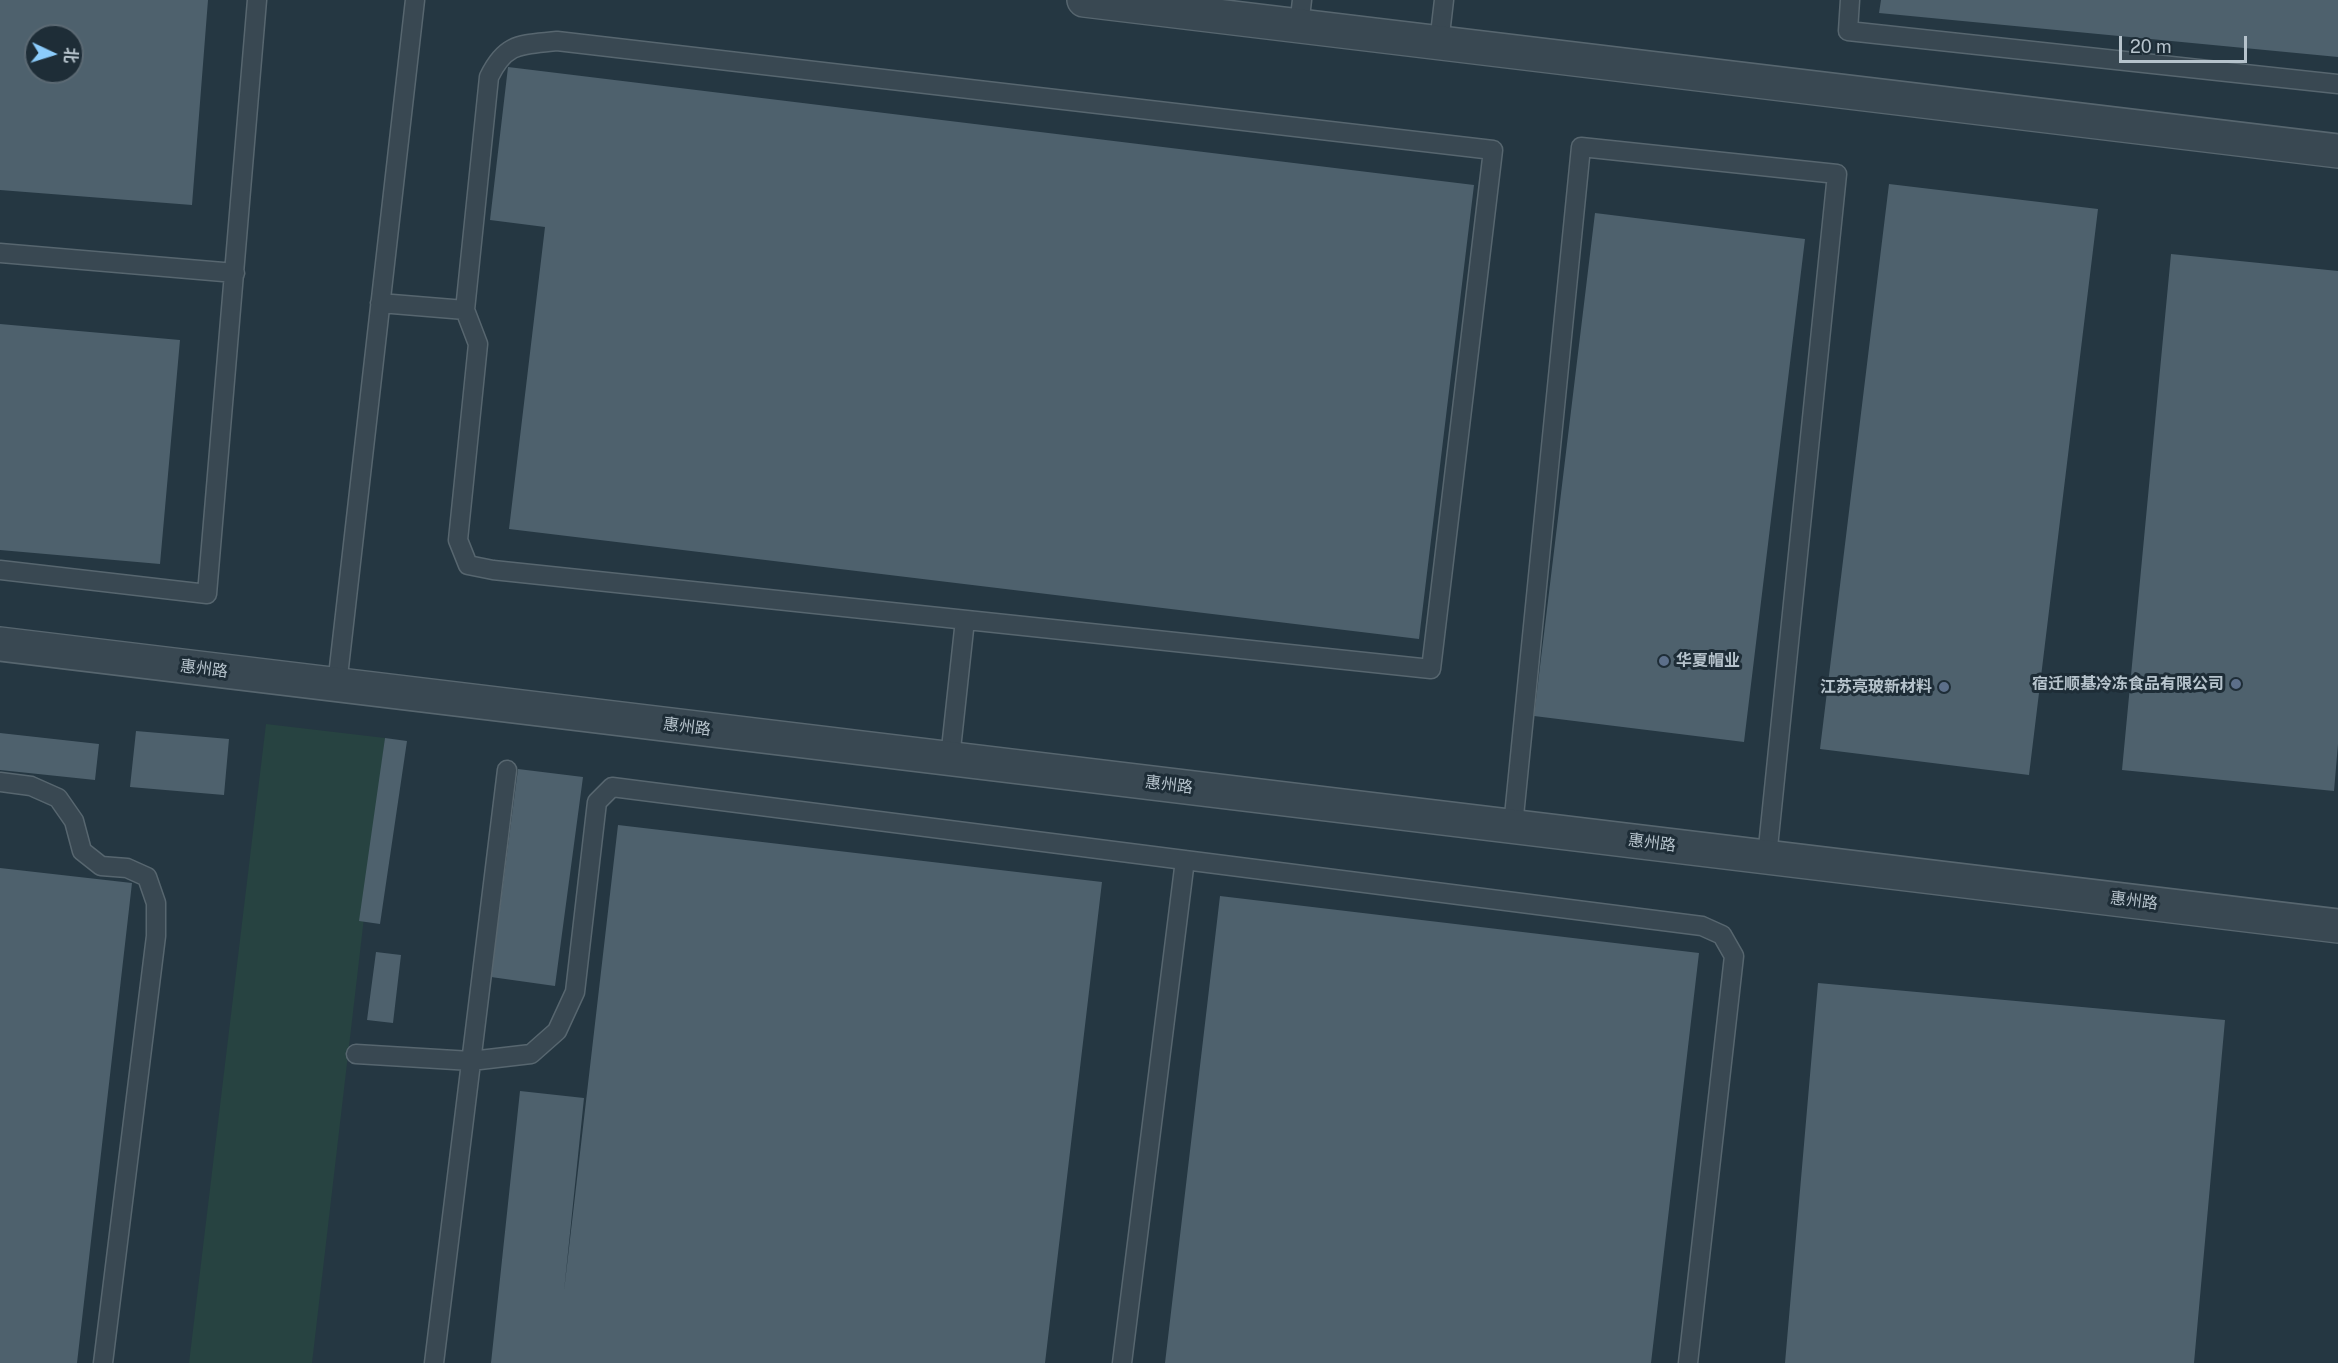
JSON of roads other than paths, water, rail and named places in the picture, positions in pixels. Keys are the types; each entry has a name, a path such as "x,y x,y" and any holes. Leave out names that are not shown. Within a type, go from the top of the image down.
{"street":[{"path":"1084,0 1301,13 1439,43 2338,151"},
{"name":"惠州路","path":"0,644 2338,926"}],"lane":[{"path":"0,570 207,594 257,0"},
{"path":"337,685 415,0"},
{"path":"1439,43 1444,0"},
{"path":"1850,0 1848,31 2338,84"},
{"path":"556,41 1493,150 1431,669 505,572 468,565 458,540 478,344 465,310 489,77 499,56 520,46 556,41"},
{"path":"1513,826 1581,147 1838,174 1767,857"},
{"path":"0,254 235,273"},
{"path":"380,303 465,310"},
{"path":"950,758 965,620"},
{"path":"434,1363 507,770"},
{"path":"0,782 32,786 58,798 74,821 82,851 100,866 128,868 147,877 156,903 156,936 103,1363"},
{"path":"356,1054 471,1061 531,1054 557,1031 575,992 597,802 612,787 1702,926 1722,935 1734,956 1688,1363"},
{"path":"1122,1363 1185,860"}],"place":[{"name":"华夏帽业","path":"1664,661"},
{"name":"宿迁顺基冷冻食品有限公司","path":"2236,684"},
{"name":"江苏亮玻新材料","path":"1944,687"}]}
